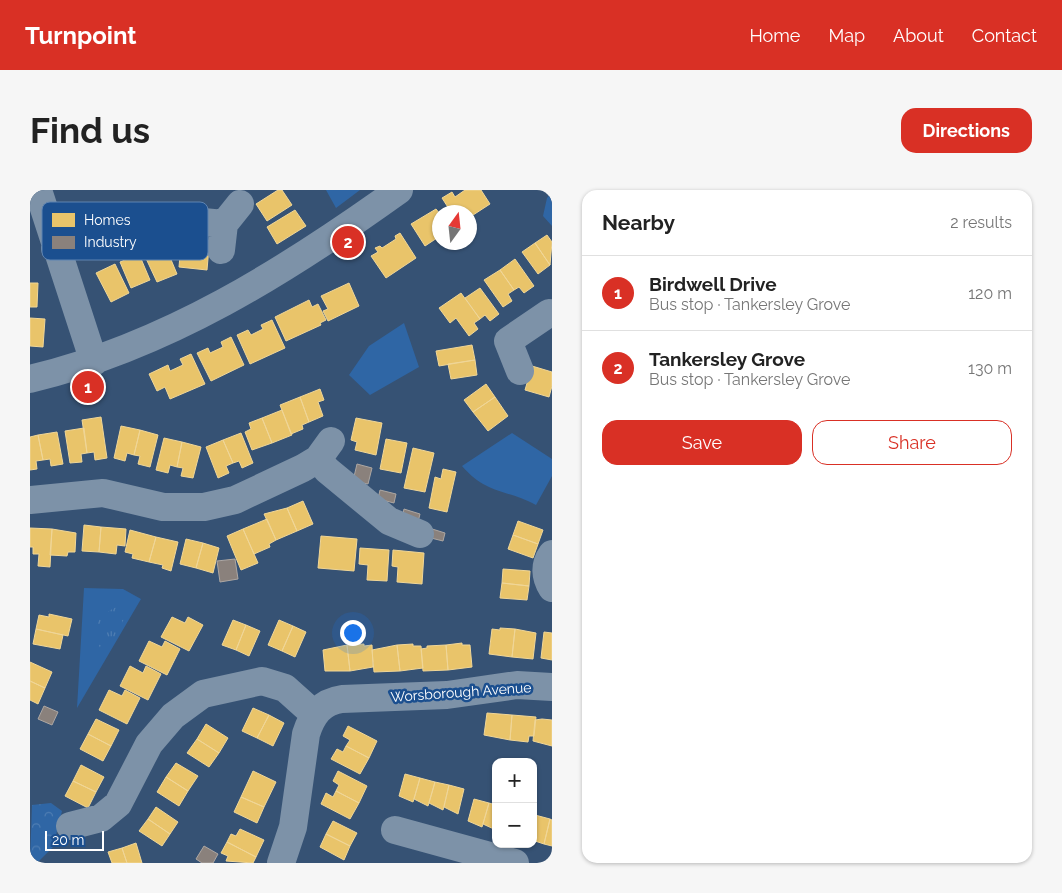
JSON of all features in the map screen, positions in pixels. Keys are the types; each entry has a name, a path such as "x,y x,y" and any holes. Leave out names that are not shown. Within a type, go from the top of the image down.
{"street":[{"path":"38,190 42,204"},
{"path":"30,379 94,362 129,348 242,294 293,263 399,190"},
{"path":"208,224 228,226"},
{"path":"59,260 94,362"},
{"path":"520,371 508,341 549,313 552,314"},
{"path":"30,500 103,492 164,507 204,507 236,500 303,468 325,450 327,470 389,521 420,534"},
{"path":"552,554 546,566 546,575 552,588"},
{"path":"70,826 101,818 118,804 150,744 173,716 203,694 262,681 285,688 314,714 306,734 293,828 281,863"},
{"name":"Worsborough Avenue","path":"314,714 331,701 342,699 447,695 517,685 552,687"},
{"path":"395,831 501,861"}],"green space":[{"path":"326,190 360,190 336,208"},
{"path":"552,192 552,226 543,216 547,198"},
{"path":"404,323 419,367 370,395 349,375 369,346"},
{"path":"512,433 552,459 552,476 536,505 489,487 471,475 462,466"},
{"path":"84,588 123,589 141,599 77,708"},
{"path":"134,601 105,654 98,644 95,634 96,626 106,613"},
{"path":"51,803 62,811 53,847 37,863 30,863 32,805"}],"building: Homes":[{"path":"278,190 282,190 292,205 267,221 256,204"},
{"path":"465,190 481,190 490,204 477,212 477,205 446,205 442,198 452,192 455,197"},
{"path":"295,210 306,226 277,244 267,227"},
{"path":"432,211 432,241 425,246 411,224"},
{"path":"400,233 416,258 386,278 371,256 378,252 375,248 380,246 382,248 396,239 395,236"},
{"path":"547,235 552,242 550,265 535,243"},
{"path":"535,243 550,265 538,274 522,252"},
{"path":"515,259 534,286 524,293 519,287 514,290 500,270"},
{"path":"125,260 142,260 150,280 131,288 120,262"},
{"path":"147,260 171,260 177,274 157,282"},
{"path":"180,260 208,260 207,270 179,267"},
{"path":"115,264 129,293 111,302 96,273"},
{"path":"500,270 514,290 508,294 512,301 503,307 484,280"},
{"path":"30,283 38,283 37,307 30,307"},
{"path":"349,283 359,306 328,321 323,311 328,309 321,296"},
{"path":"480,288 499,314 490,321 485,315 480,319 465,298"},
{"path":"461,293 480,319 474,323 478,329 469,336 456,318 450,323 439,308"},
{"path":"309,300 312,307 318,304 326,320 320,323 321,325 286,341 275,317"},
{"path":"30,318 45,319 43,347 30,346"},
{"path":"272,320 285,348 250,364 237,335 248,330 251,335 263,329 261,325"},
{"path":"231,337 244,365 211,381 197,353 208,348 210,353 223,347 221,342"},
{"path":"472,345 475,360 439,366 436,351"},
{"path":"191,354 205,384 170,399 165,387 157,391 149,374 168,365 170,371 183,365 180,359"},
{"path":"475,360 477,375 451,379 448,364"},
{"path":"532,366 552,372 552,386 549,397 525,390"},
{"path":"486,384 495,397 473,412 464,400"},
{"path":"320,389 324,400 318,402 323,416 309,422 300,397"},
{"path":"300,397 309,422 302,425 303,429 291,434 280,405"},
{"path":"495,397 508,416 488,431 473,412"},
{"path":"282,410 292,435 272,443 262,418"},
{"path":"101,417 107,458 95,460 94,452 87,453 82,420"},
{"path":"262,418 272,443 252,450 245,432 251,429 249,423"},
{"path":"356,418 382,423 376,455 355,450 357,442 351,440"},
{"path":"121,426 140,430 134,455 127,453 125,461 114,458"},
{"path":"84,428 87,453 81,454 82,462 70,463 65,431"},
{"path":"140,430 158,435 150,467 138,464 140,456 134,455"},
{"path":"57,432 63,464 51,466 50,459 43,460 38,435"},
{"path":"241,433 253,463 242,468 239,461 233,463 223,440"},
{"path":"38,435 43,460 36,461 37,469 30,470 30,437"},
{"path":"164,438 182,442 177,467 170,465 168,473 156,470"},
{"path":"386,439 407,443 401,473 380,469"},
{"path":"223,440 233,463 226,466 229,473 218,478 206,447"},
{"path":"182,442 201,447 193,478 181,476 183,468 177,467"},
{"path":"413,448 434,453 425,492 404,488"},
{"path":"443,469 456,472 447,512 429,508 435,477 441,479"},
{"path":"303,501 313,524 297,531 287,508"},
{"path":"287,508 297,531 276,540 264,514"},
{"path":"267,519 276,540 269,544 270,547 254,554 243,529"},
{"path":"518,521 543,530 538,544 513,535"},
{"path":"84,525 101,527 99,552 82,551"},
{"path":"101,527 126,529 125,546 117,545 116,554 99,552"},
{"path":"30,528 52,529 50,567 38,566 39,554 33,554 33,547 30,547"},
{"path":"52,529 76,533 75,552 68,552 67,556 50,555"},
{"path":"243,529 258,563 241,570 227,536"},
{"path":"130,530 156,537 149,562 132,558 133,554 125,552"},
{"path":"513,535 538,544 533,558 508,549"},
{"path":"321,536 357,539 354,571 318,568"},
{"path":"156,537 178,542 171,571 162,568 163,565 149,562"},
{"path":"186,539 203,543 196,568 180,564"},
{"path":"203,543 219,548 213,573 196,568"},
{"path":"360,548 389,550 387,581 367,580 368,565 359,564"},
{"path":"393,550 424,553 422,584 397,582 398,567 392,566"},
{"path":"503,569 530,571 529,586 502,583"},
{"path":"502,583 529,586 527,600 500,598"},
{"path":"49,614 72,619 68,636 36,629 39,615 49,617"},
{"path":"172,617 185,623 188,617 203,625 189,651 161,637"},
{"path":"233,620 246,625 236,650 222,645"},
{"path":"279,620 293,626 282,651 268,645"},
{"path":"246,625 260,631 249,656 236,650"},
{"path":"293,626 306,632 295,657 282,651"},
{"path":"500,628 515,629 512,657 489,654 492,629 500,630"},
{"path":"36,629 63,635 60,649 33,644"},
{"path":"515,629 536,633 533,659 512,657"},
{"path":"544,632 552,633 552,660 541,658"},
{"path":"149,641 162,647 165,641 180,649 167,675 139,661"},
{"path":"462,643 462,645 470,645 472,667 448,670 446,645"},
{"path":"364,644 364,646 372,645 373,667 350,671 347,645"},
{"path":"413,644 413,646 421,646 423,668 400,671 397,645"},
{"path":"347,645 350,671 325,671 323,650"},
{"path":"397,645 400,671 374,672 372,650"},
{"path":"446,645 448,670 423,671 421,649 427,648 427,646"},
{"path":"30,662 52,672 45,688 30,681"},
{"path":"130,666 143,673 146,666 161,674 148,700 120,686"},
{"path":"30,681 45,688 38,704 30,700"},
{"path":"109,690 122,696 125,690 140,698 127,724 99,710"},
{"path":"253,708 269,715 257,738 242,731"},
{"path":"487,713 512,715 510,740 484,735"},
{"path":"269,715 284,723 273,746 257,738"},
{"path":"512,715 536,717 534,736 529,736 528,742 510,740"},
{"path":"96,719 119,730 111,746 88,734"},
{"path":"535,720 552,720 552,746 533,741"},
{"path":"206,724 228,738 219,753 197,739"},
{"path":"348,726 377,741 369,758 346,746 350,740 343,736"},
{"path":"88,734 111,746 103,761 80,749"},
{"path":"197,739 219,753 209,767 187,753"},
{"path":"346,746 369,758 360,774 331,759 337,749 343,752"},
{"path":"176,763 198,776 188,791 166,777"},
{"path":"81,765 104,777 96,792 73,781"},
{"path":"253,771 276,782 264,807 241,797"},
{"path":"338,771 367,786 359,803 336,791 339,785 333,781"},
{"path":"405,774 420,778 413,802 399,796"},
{"path":"166,777 188,791 179,806 157,792"},
{"path":"420,778 435,782 428,806 414,799"},
{"path":"73,781 96,792 88,808 65,796"},
{"path":"435,782 449,785 443,810 429,803"},
{"path":"449,785 464,789 458,814 444,807"},
{"path":"336,791 359,803 350,819 321,804 326,793 333,797"},
{"path":"241,797 264,807 257,823 234,812"},
{"path":"474,799 489,803 482,827 468,821"},
{"path":"489,803 492,804 492,828 483,824"},
{"path":"156,807 178,822 170,834 148,819"},
{"path":"537,816 550,819 544,844 537,842"},
{"path":"148,819 170,834 162,846 139,831"},
{"path":"550,819 552,820 552,846 544,844"},
{"path":"333,821 357,833 350,846 326,834"},
{"path":"240,829 264,840 256,857 227,842 231,834 236,836"},
{"path":"326,834 350,846 344,860 320,847"},
{"path":"227,842 256,857 253,863 226,861 228,856 221,853"},
{"path":"136,843 142,863 127,863 122,848"},
{"path":"122,848 127,863 112,863 108,852"}],"building: Industry":[{"path":"357,464 372,468 368,484 353,481"},
{"path":"380,490 396,494 394,503 378,499"},
{"path":"404,509 420,514 418,522 402,518"},
{"path":"429,528 445,533 443,541 427,537"},
{"path":"235,559 238,579 220,582 217,561"},
{"path":"44,706 58,712 52,725 38,719"},
{"path":"204,846 218,854 213,863 202,863 196,859"}],"place":[{"name":"Tankersley Grove","path":"348,242"},
{"name":"Birdwell Drive","path":"88,387"}]}
